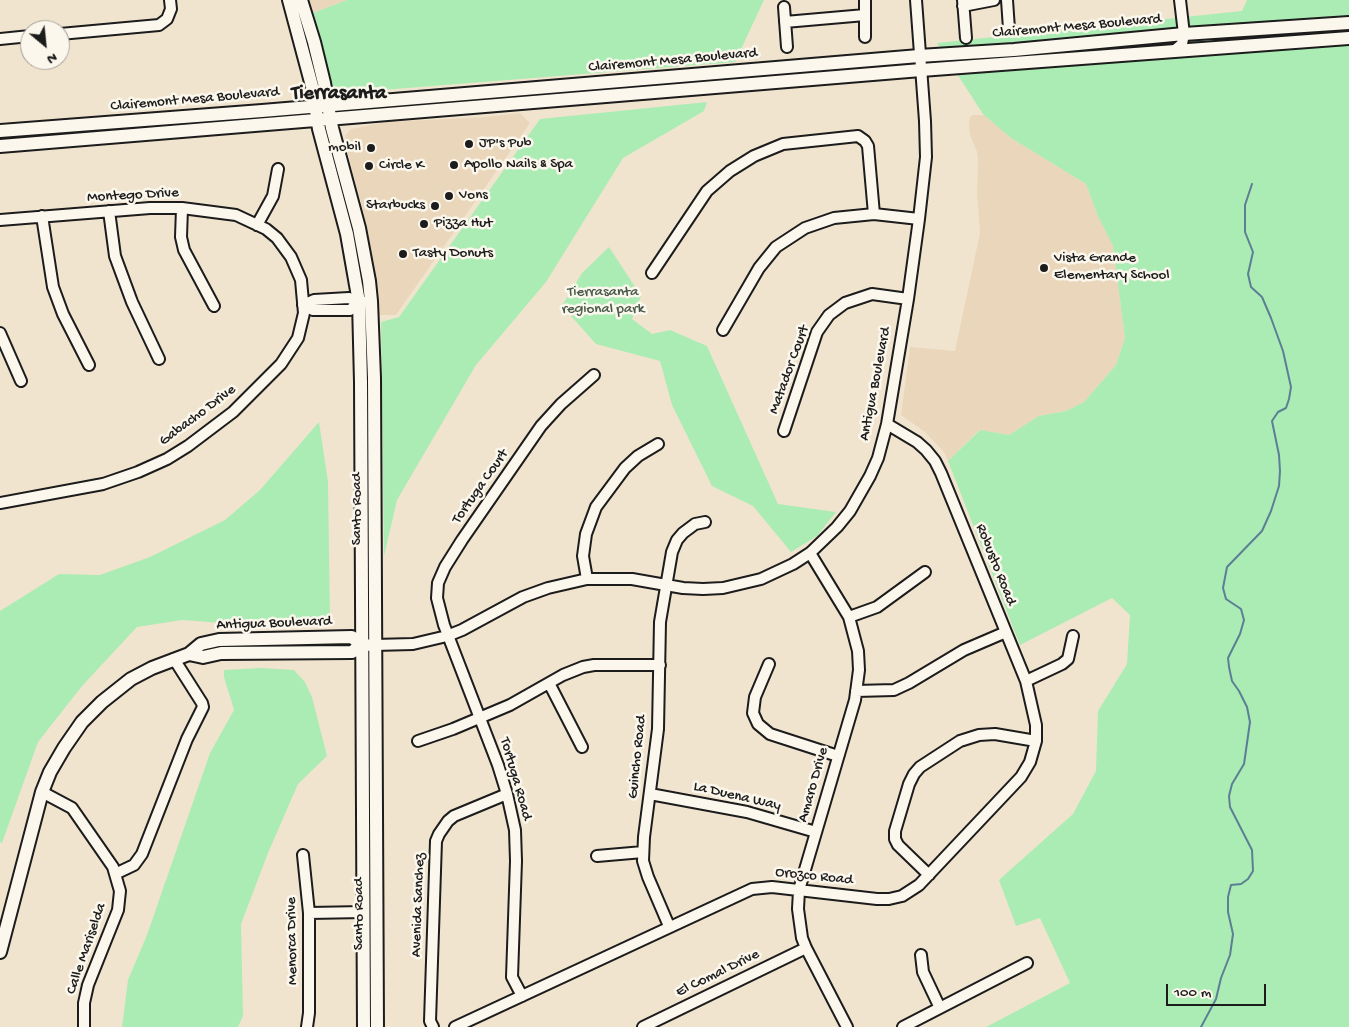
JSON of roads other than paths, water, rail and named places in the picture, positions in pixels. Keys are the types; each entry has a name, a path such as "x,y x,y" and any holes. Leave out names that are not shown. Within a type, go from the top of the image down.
{"main road":[{"name":"Santo Road","path":"289,0 312,86 315,106 324,120 359,228 369,281 365,302 361,382 377,1027"},
{"name":"Santo Road","path":"302,0 314,42 328,105 324,120"},
{"name":"Clairemont Mesa Boulevard","path":"0,131 919,56 1014,50 1184,34 1349,23"},
{"name":"Clairemont Mesa Boulevard","path":"0,146 921,70 1349,38"},
{"name":"Antigua Boulevard","path":"0,952 42,792 50,772 64,748 89,715 102,702 132,679 152,668 189,654 201,644 219,640 352,638 368,645"},
{"name":"Santo Road","path":"364,1027 368,645"}],"street":[{"path":"70,33 159,25 167,19 171,9 170,0"},
{"path":"865,0 865,37"},
{"name":"Antigua Boulevard","path":"368,645 413,644 447,636 462,630 523,597 548,588 587,579 632,579 668,586 703,589 723,588 761,579 793,564 810,553 837,527 850,511 878,458 887,424 908,299 926,157 916,0"},
{"path":"966,38 963,3 994,0"},
{"path":"1007,0 1009,29"},
{"path":"1174,50 1182,44 1184,34 1180,0"},
{"path":"784,7 787,46"},
{"path":"785,22 865,15"},
{"path":"0,39 20,37"},
{"path":"652,273 708,191 730,171 754,156 783,144 858,136 866,141 874,214"},
{"path":"257,225 273,196 278,169"},
{"name":"Montego Drive","path":"0,220 150,208 182,208 236,215 266,229 291,257 301,280 303,305"},
{"path":"182,208 181,237 184,250 214,306"},
{"path":"109,211 115,256 132,302 159,359"},
{"path":"723,330 759,268 776,247 805,228 834,218 874,214 919,219"},
{"path":"42,216 53,287 63,314 89,365"},
{"name":"Matador Court","path":"784,431 818,332 829,315 845,302 872,294 908,299"},
{"path":"303,305 314,300 349,298 365,302"},
{"name":"Gabacho Drive","path":"0,503 103,484 138,472 167,459 188,446 233,412 281,364 298,338 304,313 303,305"},
{"path":"0,333 21,381"},
{"name":"Tortuga Court","path":"447,636 437,598 438,582 445,567 541,426 561,404 594,375"},
{"name":"Robusto Road","path":"887,424 917,442 926,450 941,473 1026,680 1036,725 1036,741"},
{"path":"587,579 583,556 586,534 596,508 625,468 638,456 658,444"},
{"name":"Guincho Road","path":"669,926 643,861 658,729 660,622 668,586 672,552 677,540 682,533 695,524 705,522"},
{"name":"Amaro Drive","path":"810,553 849,617 858,651 855,700 799,890 798,909 802,938 806,948 847,1027"},
{"path":"849,617 877,607 925,572"},
{"path":"856,691 894,690 964,650 1006,632"},
{"name":"Tortuga Road","path":"447,636 498,765 515,830 516,861 512,976 522,996"},
{"path":"1026,680 1062,664 1068,659 1074,636"},
{"path":"115,874 134,865 142,854 187,739 203,707 174,659"},
{"path":"770,664 755,697 753,713 758,724 770,734 838,756"},
{"path":"418,741 480,718 510,705 563,675 594,665 660,665"},
{"path":"549,683 582,747"},
{"path":"929,874 898,845 895,838 909,784 914,774 920,767 960,741 980,735 995,734 1036,741"},
{"name":"Orozco Road","path":"455,1027 752,889 772,887 877,899 902,896 919,885 1021,777 1030,762 1036,741"},
{"name":"Calle Mariselda","path":"42,792 72,808 113,867 120,891 118,910 88,985 84,1002 84,1027"},
{"name":"Avenida Sanchez","path":"433,1027 430,1021 436,841 448,821 454,816 507,794"},
{"name":"La Duena Way","path":"650,794 747,812 816,832"},
{"path":"597,856 643,852"},
{"name":"Menorca Drive","path":"303,855 308,913 309,1012 307,1027"},
{"path":"308,913 364,912"},
{"name":"El Comal Drive","path":"643,1027 806,948"},
{"path":"921,955 923,972 940,1008"},
{"path":"903,1027 1027,963"}],"waterway":[{"path":"1201,1027 1216,999 1221,978 1230,955 1233,934 1228,912 1228,897 1231,885 1241,884 1248,879 1253,871 1252,850 1230,807 1229,796 1232,784 1244,764 1250,722 1247,707 1232,681 1228,658 1240,634 1244,620 1241,609 1226,599 1223,588 1227,567 1262,531 1271,511 1279,486 1280,471 1279,455 1272,421 1278,412 1286,408 1291,387 1283,351 1271,318 1262,297 1251,287 1248,274 1253,252 1245,232 1245,205 1252,184"}],"place":[{"name":"JP's Pub","path":"469,144"},
{"name":"mobil","path":"371,148"},
{"name":"Apollo Nails & Spa","path":"454,165"},
{"name":"Circle K","path":"369,166"},
{"name":"Vons","path":"449,196"},
{"name":"Starbucks","path":"435,206"},
{"name":"Pizza Hut","path":"424,224"},
{"name":"Tasty Donuts","path":"403,254"},
{"name":"Vista Grande Elementary School","path":"1044,268"}],"district":[{"name":"Tierrasanta","path":"339,95"}],"park label":[{"name":"Tierrasanta regional park","path":"603,302"}]}
